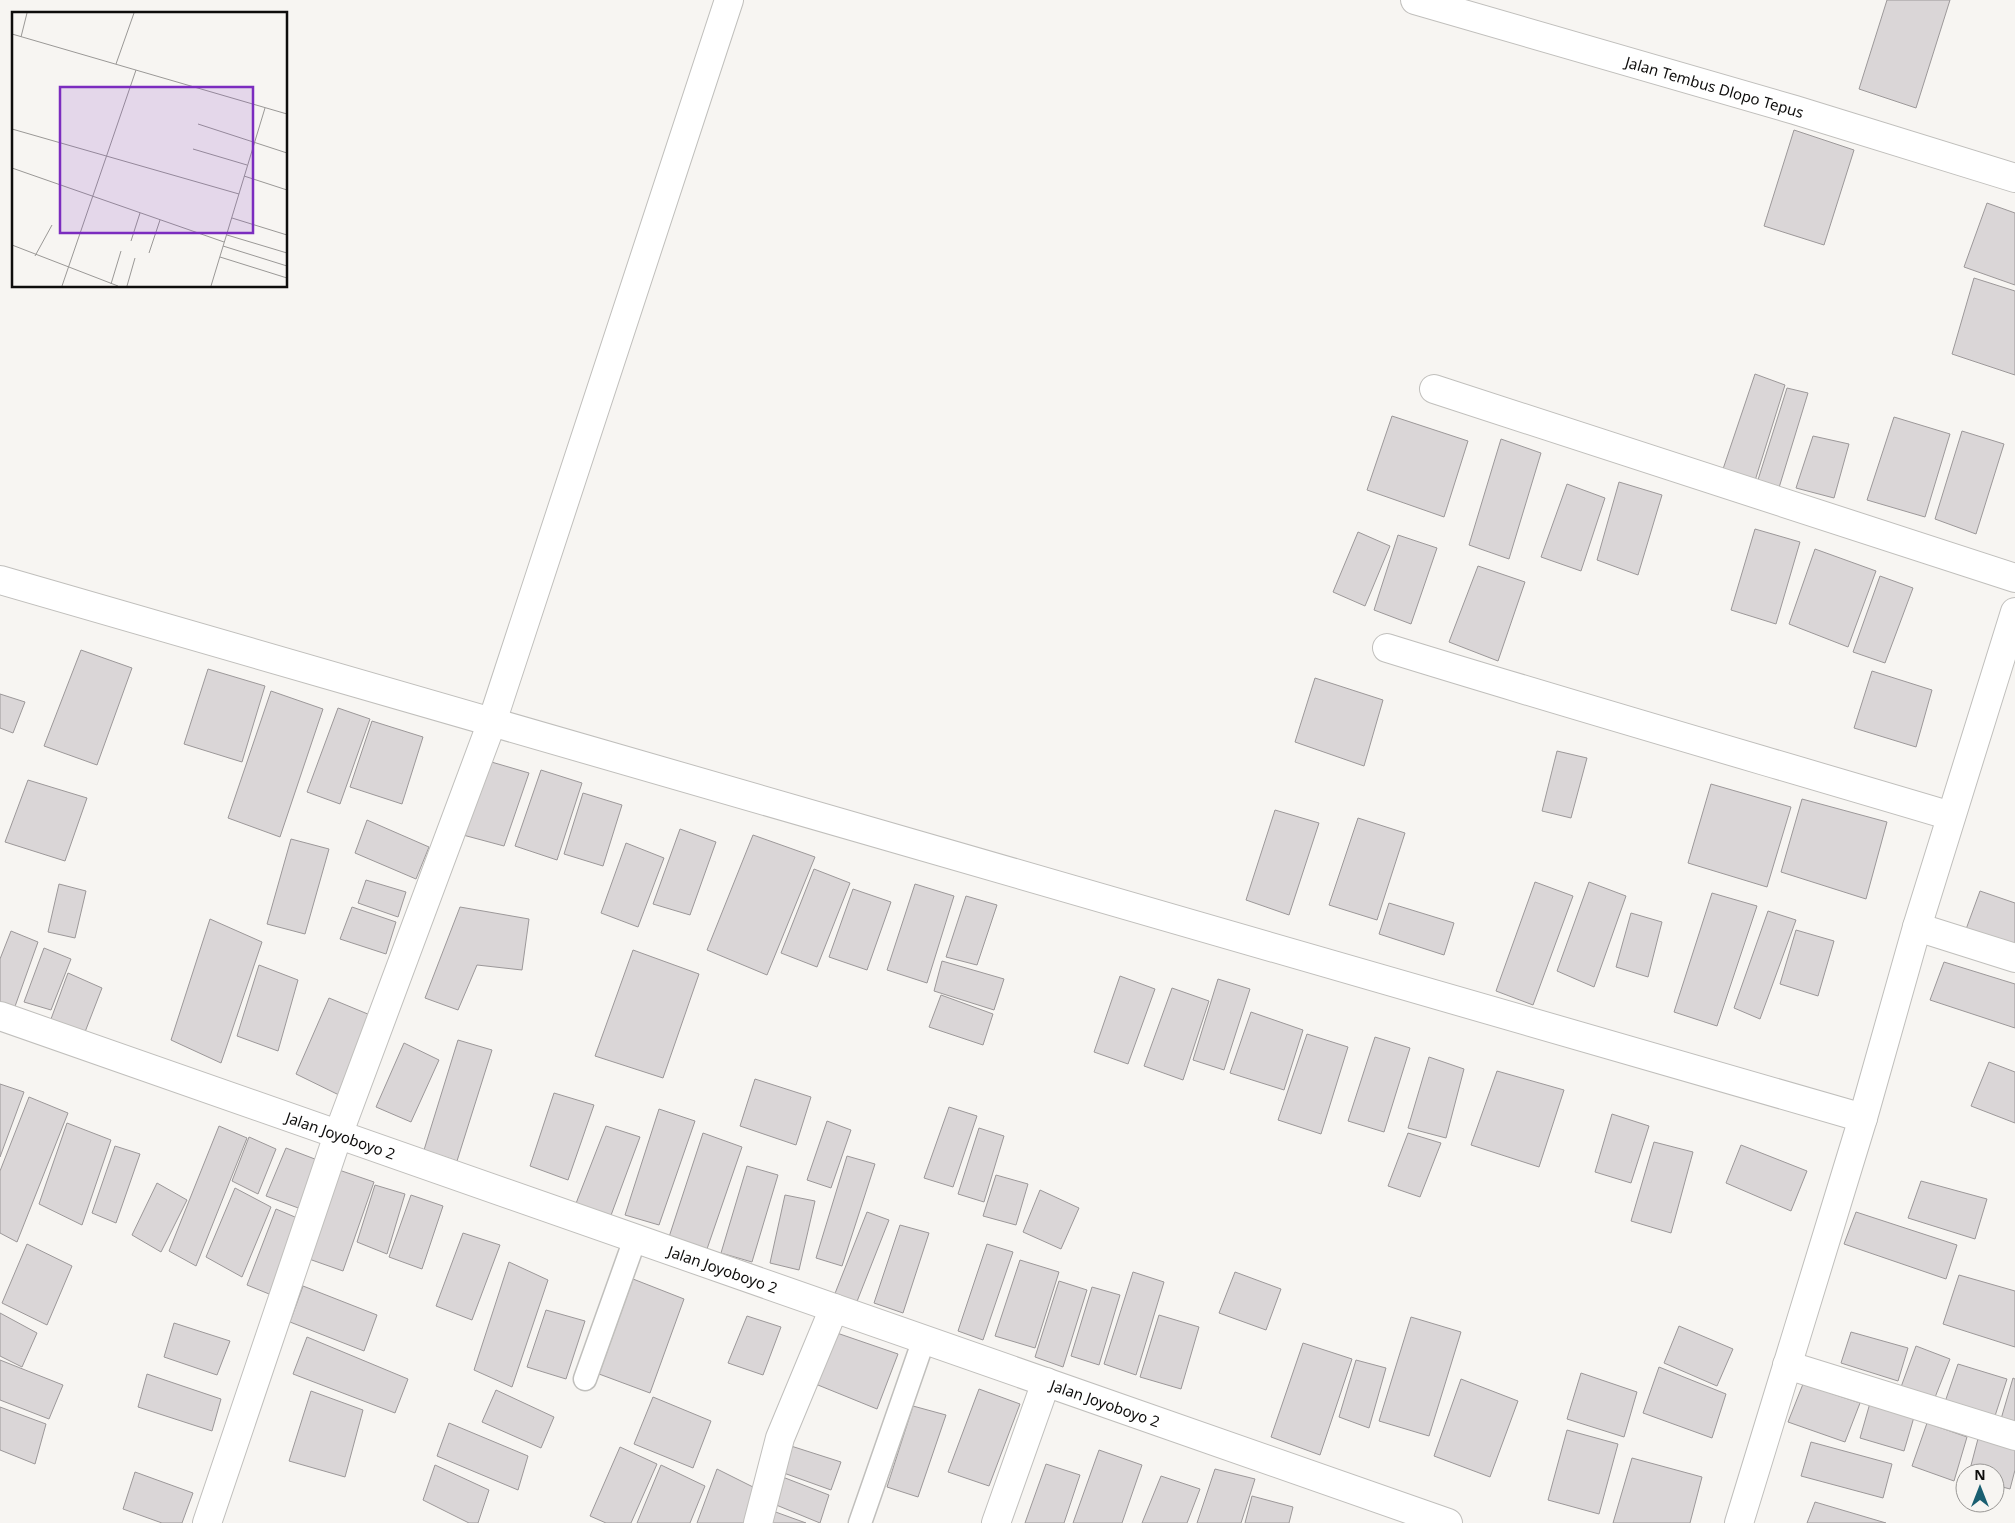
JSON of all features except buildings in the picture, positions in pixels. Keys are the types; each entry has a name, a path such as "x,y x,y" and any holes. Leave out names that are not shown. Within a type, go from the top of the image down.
{"street":[{"path":"207,1523 338,1135 492,722 729,0"},
{"name":"Jalan Tembus Dlopo Tepus","path":"1415,0 1795,110 2015,178"},
{"path":"1434,389 2015,578"},
{"path":"0,580 1863,1118"},
{"path":"1739,1523 1863,1118 1917,927 2015,612"},
{"path":"1387,648 1551,699 1687,737 1951,816"},
{"path":"1917,927 2015,958"},
{"name":"Jalan Joyoboyo 2","path":"0,1016 1448,1523"},
{"path":"758,1523 780,1438 834,1308"},
{"path":"1787,1365 2015,1436"},
{"path":"996,1523 1046,1382"}],"lane":[{"path":"585,1379 635,1238"},
{"path":"860,1523 924,1339"}]}
